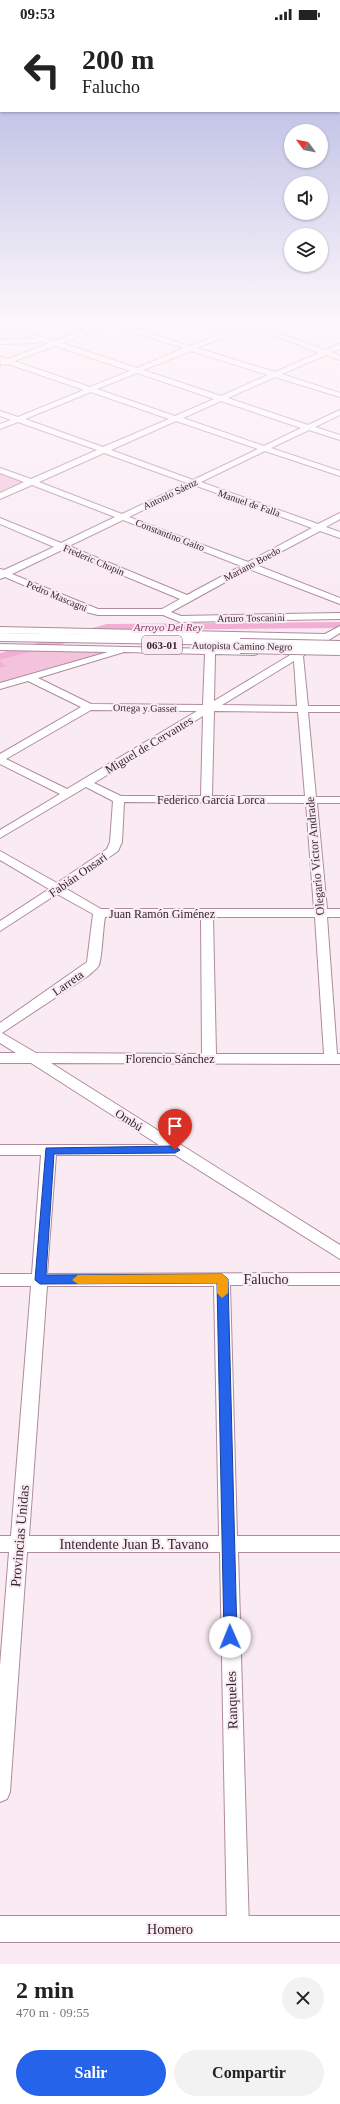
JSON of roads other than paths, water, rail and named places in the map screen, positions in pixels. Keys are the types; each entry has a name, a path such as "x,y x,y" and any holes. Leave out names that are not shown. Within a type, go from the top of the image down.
{"highway":[{"name":"Autopista Camino Negro","path":"241,644 337,635"},
{"name":"Autopista Camino Negro","path":"2,640 95,638 340,648"}],"main road":[{"name":"Homero","path":"0,1929 340,1929"}],"street":[{"path":"0,427 37,412"},
{"path":"157,412 340,474"},
{"path":"0,496 188,412"},
{"path":"261,412 340,438"},
{"name":"Antonio Sáenz","path":"1,574 62,547 339,412"},
{"name":"Manuel de Falla","path":"0,413 340,535"},
{"name":"Constantino Gaito","path":"0,470 340,601"},
{"name":"Mariano Boedo","path":"164,612 340,516"},
{"name":"Frederic Chopin","path":"0,521 188,599"},
{"name":"Pedro Mascagni","path":"1,574 89,610 98,612 164,612"},
{"name":"Arturo Toscanini","path":"164,612 180,618 340,616"},
{"path":"2,640 56,632 95,638 337,635"},
{"name":"Miguel de Cervantes","path":"0,835 298,653 337,635"},
{"path":"2,640 65,648 340,654"},
{"path":"0,686 113,655 125,649"},
{"path":"206,800 210,651"},
{"name":"Olegario Víctor Andrade","path":"298,653 310,800 336,1059"},
{"name":"Ortega y Gasset","path":"29,678 90,707 340,709"},
{"path":"0,759 90,707"},
{"path":"0,759 68,794"},
{"name":"Federico García Lorca","path":"86,783 119,799 340,800"},
{"name":"Fabián Onsari","path":"0,927 104,858 115,847 119,799"},
{"name":"Juan Ramón Giménez","path":"0,855 99,914 340,913"},
{"name":"Larreta","path":"0,1029 83,973 93,964 99,914"},
{"path":"207,914 210,1059"},
{"name":"Ombú","path":"0,1037 175,1150 340,1253"},
{"name":"Florencio Sánchez","path":"0,1058 336,1059"},
{"path":"0,1150 175,1150"},
{"name":"Provincias Unidas","path":"0,1792 49,1151"},
{"name":"Ranqueles","path":"222,1279 238,1929"},
{"name":"Falucho","path":"0,1280 340,1279"},
{"name":"Intendente Juan B. Tavano","path":"0,1544 340,1544"}],"water":[{"name":"Arroyo Del Rey","path":"340,622 340,628 116,630 0,660 0,653 107,624"},
{"path":"0,660 6,667 0,668"}]}
